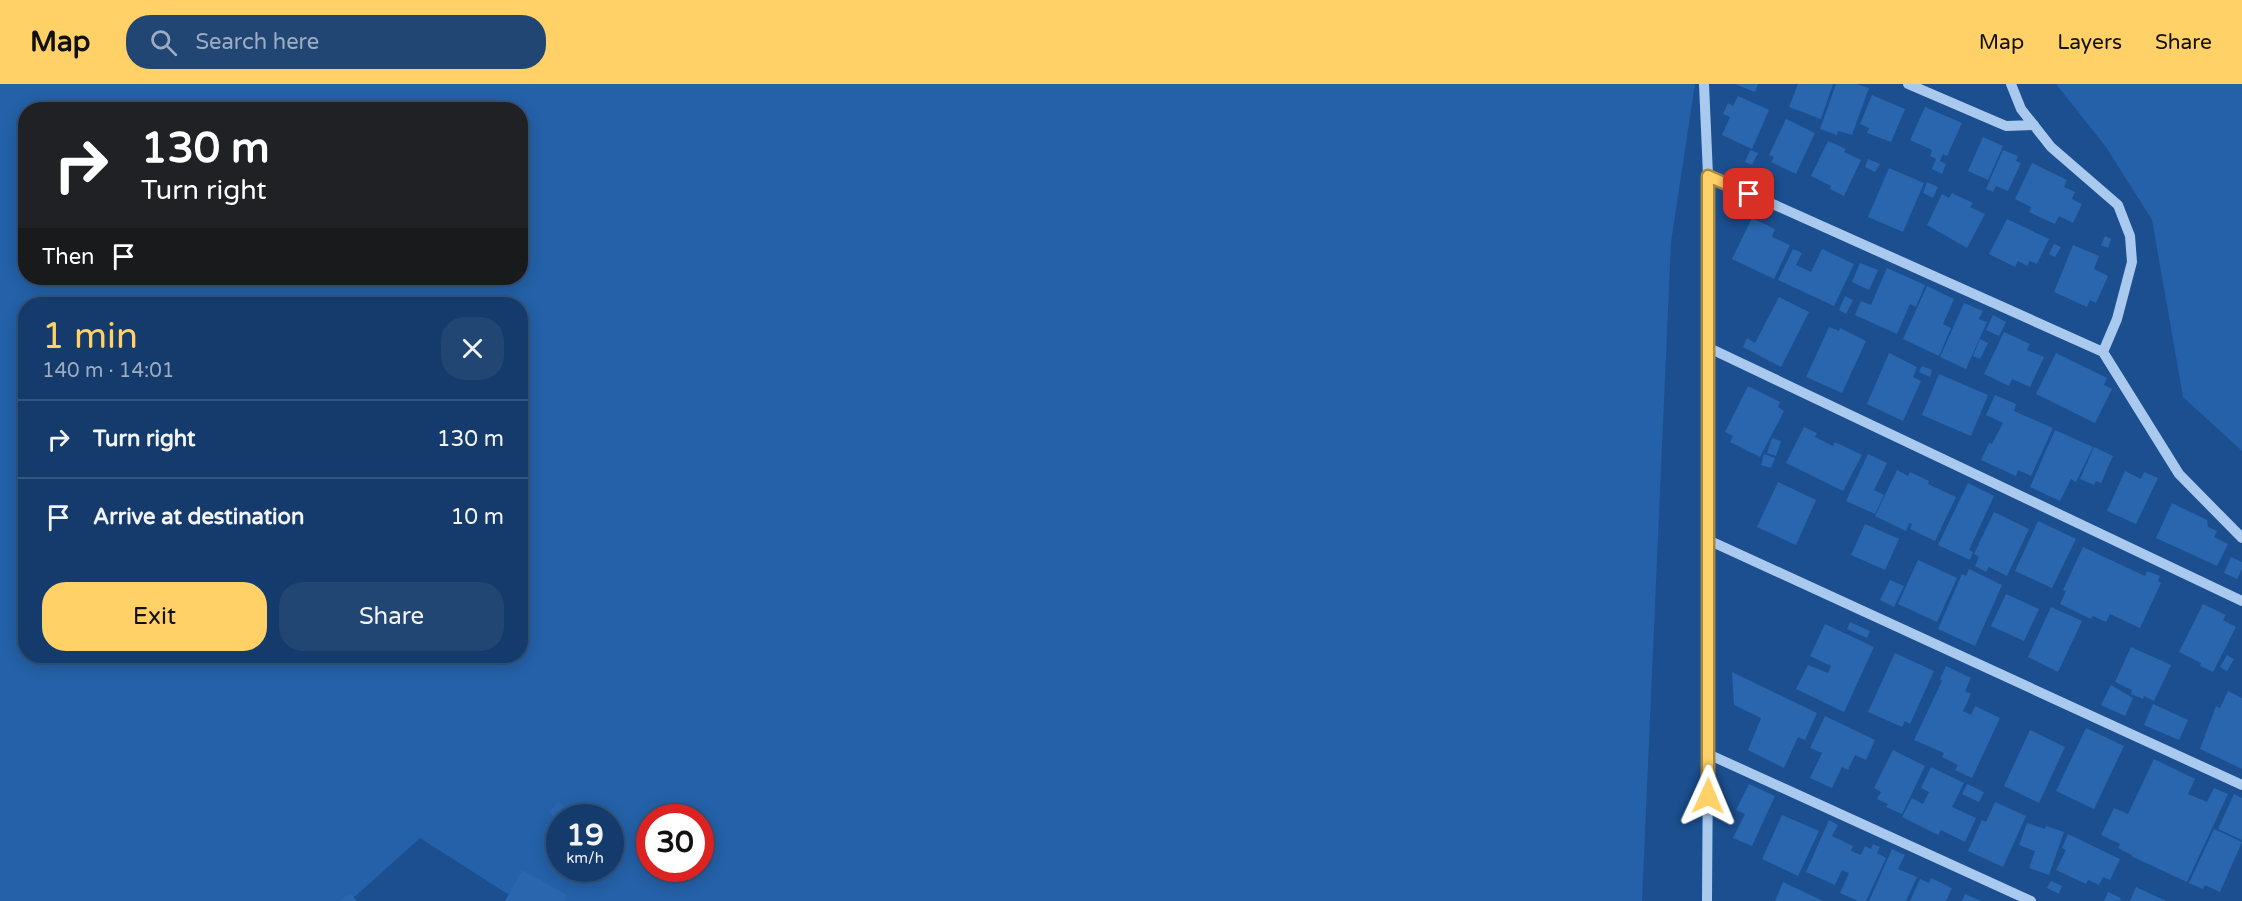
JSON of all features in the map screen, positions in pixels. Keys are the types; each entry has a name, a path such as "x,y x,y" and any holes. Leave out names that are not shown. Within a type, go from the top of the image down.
{"street":[{"path":"1704,84 1708,176 1707,901"},
{"path":"1908,84 2006,126 2034,125"},
{"path":"2011,84 2021,109 2051,147 2118,205 2130,236 2132,262 2117,319 2103,352"},
{"path":"1708,176 2103,352 2180,474 2242,538"},
{"path":"1707,347 2242,601"},
{"path":"1708,540 2242,785"},
{"path":"1708,754 2031,901"}],"shaded area":[{"path":"0,84 1695,84 1671,242 1642,901 526,901 506,893 420,838 350,901 0,901"},
{"path":"2056,84 2242,84 2242,451 2183,397 2152,220 2106,147"}],"building":[{"path":"1735,84 1758,84 1755,92"},
{"path":"1798,84 1833,84 1821,119 1789,107"},
{"path":"1836,84 1856,84 1869,88 1852,135 1838,131 1837,135 1820,129"},
{"path":"1872,95 1905,109 1891,142 1867,133 1869,128 1860,124"},
{"path":"1738,96 1769,110 1752,149 1722,135 1730,117 1723,114 1728,103 1733,106"},
{"path":"1925,107 1962,123 1947,156 1943,154 1940,161 1946,164 1942,174 1932,169 1936,159 1930,156 1932,150 1910,140"},
{"path":"1786,119 1815,133 1796,174 1771,162 1774,157 1769,155"},
{"path":"1983,137 2003,146 1988,180 1968,171"},
{"path":"1828,141 1846,149 1844,152 1861,160 1844,196 1830,189 1831,186 1811,176"},
{"path":"1750,150 1758,153 1752,165 1745,162"},
{"path":"2003,150 2018,156 2016,161 2021,163 2008,191 1996,186 1993,192 1986,189"},
{"path":"1868,159 1880,164 1875,172 1865,167"},
{"path":"2032,163 2067,180 2064,187 2075,192 2072,199 2082,204 2073,223 2059,216 2055,224 2029,212 2031,207 2015,199"},
{"path":"1889,168 1924,183 1903,232 1868,217"},
{"path":"1927,182 1938,187 1933,198 1923,193"},
{"path":"1952,193 1973,203 1970,207 1985,214 1967,248 1927,225 1942,194 1949,198"},
{"path":"1752,218 1775,229 1772,237 1790,245 1774,279 1732,259"},
{"path":"2007,219 2049,239 2037,264 2030,261 2027,266 2018,261 2015,267 1989,254"},
{"path":"2105,236 2111,239 2108,248 2101,245"},
{"path":"2054,244 2061,247 2055,257 2049,254"},
{"path":"2073,245 2099,256 2094,269 2108,276 2096,303 2090,300 2087,307 2054,292"},
{"path":"1793,249 1802,253 1796,265 1811,272 1822,249 1854,264 1834,306 1778,280"},
{"path":"1860,263 1878,270 1869,290 1852,282"},
{"path":"1887,268 1925,285 1916,307 1910,304 1897,334 1855,315 1861,301 1871,305"},
{"path":"1927,286 1954,299 1943,324 1951,328 1939,356 1903,339"},
{"path":"1845,296 1853,300 1846,314 1839,310"},
{"path":"1779,297 1809,312 1781,367 1743,347 1747,338 1755,343"},
{"path":"1964,303 1983,311 1979,319 1987,322 1966,369 1940,357"},
{"path":"1993,315 2006,322 1999,336 1986,330"},
{"path":"1829,327 1839,331 1840,328 1866,341 1842,393 1806,377"},
{"path":"2004,332 2030,344 2027,350 2044,357 2030,387 2012,379 2009,386 1984,374"},
{"path":"1980,339 1988,343 1980,359 1973,356"},
{"path":"1889,353 1917,367 1913,377 1921,381 1903,421 1867,404"},
{"path":"2056,353 2107,378 2104,385 2112,389 2095,423 2036,394"},
{"path":"1922,366 1932,370 1930,377 1919,372"},
{"path":"1939,374 1988,395 1971,436 1922,415"},
{"path":"1748,386 1780,402 1778,407 1784,411 1760,457 1730,442 1733,436 1725,432"},
{"path":"1995,395 2016,404 2014,411 2053,428 2031,476 2018,470 2016,476 1981,460 1989,443 1992,444 2003,423 1986,415"},
{"path":"1804,427 1817,433 1815,437 1833,446 1835,442 1862,455 1843,491 1786,463"},
{"path":"2055,430 2093,447 2076,482 2071,479 2060,501 2030,487"},
{"path":"1772,438 1781,441 1776,456 1767,453"},
{"path":"2094,447 2113,456 2101,483 2096,481 2094,485 2080,479"},
{"path":"1764,454 1775,458 1771,468 1761,465"},
{"path":"1868,454 1887,463 1874,490 1884,495 1875,514 1846,501"},
{"path":"1897,470 1908,476 1910,472 1929,481 1928,484 1956,497 1935,541 1910,529 1912,524 1909,523 1906,531 1875,516"},
{"path":"2125,471 2141,479 2144,472 2158,478 2136,524 2107,511"},
{"path":"1778,482 1816,500 1796,545 1757,527"},
{"path":"1968,483 1994,496 1969,550 1973,552 1970,560 1938,545"},
{"path":"2172,503 2207,520 2208,527 2217,531 2214,537 2228,544 2217,566 2156,538"},
{"path":"1994,512 2029,529 2007,576 1989,567 1986,572 1975,566 1979,557 1974,554"},
{"path":"2038,521 2076,539 2052,588 2015,571"},
{"path":"1865,524 1899,539 1885,570 1851,555"},
{"path":"2083,547 2145,576 2147,571 2160,576 2158,581 2161,583 2140,628 2110,614 2106,622 2093,616 2091,619 2060,604 2066,591 2063,590"},
{"path":"2231,557 2242,562 2242,569 2237,579 2224,573"},
{"path":"1918,560 1957,578 1937,622 1898,604"},
{"path":"1969,569 2002,585 1975,646 1938,629 1962,574 1966,576"},
{"path":"1890,580 1904,586 1894,607 1880,600"},
{"path":"2006,594 2039,609 2024,641 1991,626"},
{"path":"2203,604 2226,615 2223,620 2236,627 2213,672 2179,652"},
{"path":"2051,607 2082,621 2058,672 2028,657"},
{"path":"1850,622 1870,631 1867,638 1847,629"},
{"path":"1825,624 1874,647 1844,712 1796,689 1808,665 1828,673 1831,666 1810,656"},
{"path":"2131,647 2171,665 2154,701 2144,696 2143,699 2131,694 2132,690 2115,682"},
{"path":"1895,653 1934,671 1910,724 1905,721 1902,727 1868,712"},
{"path":"2227,655 2234,659 2227,671 2220,667"},
{"path":"1946,666 1971,678 1965,691 1971,694 1963,711 1971,715 1975,706 2000,718 1972,778 1955,770 1958,765 1942,757 1944,753 1914,740 1942,681 1940,679"},
{"path":"1732,672 1817,713 1805,740 1798,737 1784,768 1748,750 1761,718 1734,705"},
{"path":"2111,685 2133,698 2125,716 2101,705"},
{"path":"2228,691 2242,698 2242,769 2200,749 2216,706 2220,708"},
{"path":"2153,704 2188,720 2179,740 2144,725"},
{"path":"1825,716 1875,740 1866,760 1855,755 1848,770 1842,767 1832,788 1810,778 1822,753 1810,748"},
{"path":"2086,728 2124,746 2094,809 2056,791"},
{"path":"2030,730 2065,747 2039,803 2004,786"},
{"path":"1893,750 1925,766 1902,814 1886,807 1888,804 1877,799 1881,792 1874,788"},
{"path":"2154,759 2195,779 2188,794 2207,802 2214,788 2228,794 2187,882 2131,856 2118,848 2120,844 2101,835 2114,808 2128,814"},
{"path":"1931,767 1964,783 1952,807 1976,818 1965,842 1941,830 1938,835 1902,817 1912,798 1923,804 1929,792 1921,788"},
{"path":"1749,784 1775,796 1752,846 1733,838 1745,814 1736,810"},
{"path":"1967,784 1984,792 1979,802 1962,794"},
{"path":"2234,794 2242,798 2242,840 2218,829"},
{"path":"1995,802 2026,816 2003,867 1968,851 1982,820 1986,822"},
{"path":"1782,815 1819,831 1798,876 1762,859"},
{"path":"1829,820 1838,825 1832,836 1853,846 1851,851 1861,855 1865,846 1871,849 1873,844 1880,847 1877,853 1886,858 1866,901 1858,901 1840,893 1849,873 1842,870 1835,885 1806,872"},
{"path":"2027,823 2064,832 2049,875 2029,868 2035,851 2019,845"},
{"path":"2214,829 2242,842 2220,892 2205,885 2203,889 2189,883"},
{"path":"2068,834 2120,859 2110,880 2103,877 2099,885 2088,880 2086,884 2056,870 2066,850 2062,848"},
{"path":"1892,849 1905,855 1898,869 1917,877 1906,901 1869,901"},
{"path":"522,870 567,895 564,901 505,901"},
{"path":"1931,878 1952,888 1946,901 1910,901 1920,879 1929,883"},
{"path":"2051,881 2062,886 2059,894 2047,888"},
{"path":"1783,882 1823,901 1775,901"},
{"path":"2136,887 2166,901 2130,901"},
{"path":"2108,892 2121,898 2120,901 2104,901"},
{"path":"350,893 357,901 340,901"},
{"path":"1965,894 1981,901 1962,901"}],"route":[{"path":"1708,796 1708,176 1749,194"}]}
